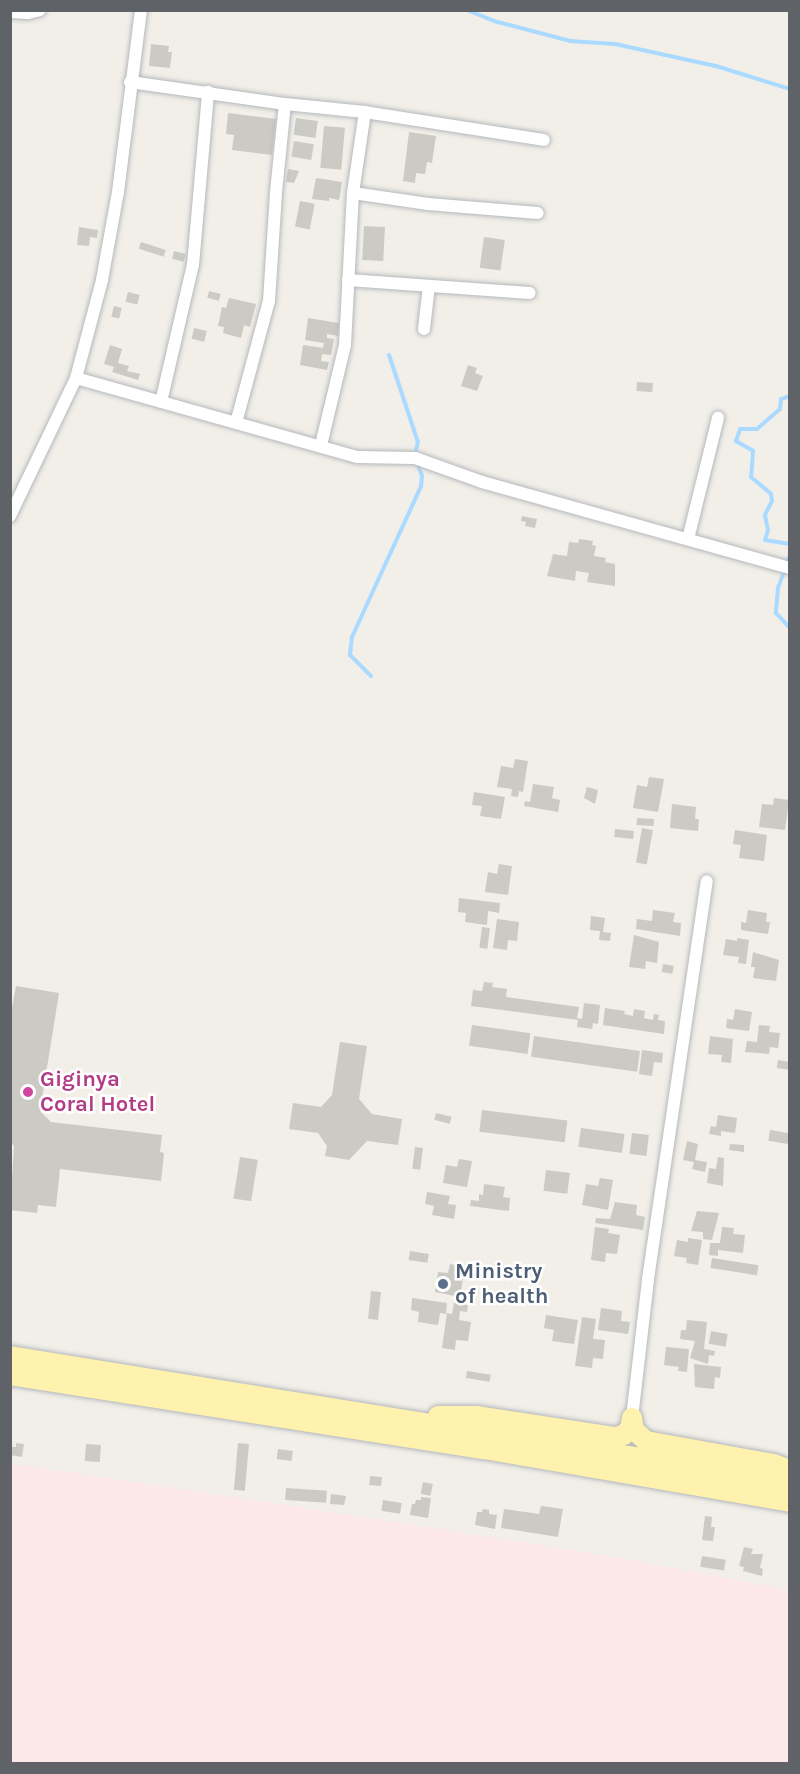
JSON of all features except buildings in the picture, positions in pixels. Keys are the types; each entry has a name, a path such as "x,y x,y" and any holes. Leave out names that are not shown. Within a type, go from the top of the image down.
{"main road":[{"path":"10,1356 789,1486"},
{"path":"10,1375 472,1447 789,1502"},
{"path":"389,1418 476,1416 615,1437 624,1435 630,1428 632,1418"},
{"path":"632,1418 634,1431 645,1441 774,1464 789,1470"}],"street":[{"path":"10,12 28,13 40,10"},
{"path":"10,516 76,378 102,280 118,192 130,82 141,10"},
{"path":"130,82 285,104 365,112 544,140"},
{"path":"161,402 193,264 208,93"},
{"path":"236,423 269,301 276,192 285,104"},
{"path":"321,445 345,345 353,193 365,112"},
{"path":"353,193 428,204 538,213"},
{"path":"348,280 530,293"},
{"path":"424,329 429,286"},
{"path":"76,378 321,445 357,457 415,458 482,482 789,568"},
{"path":"688,539 718,418"},
{"path":"632,1418 648,1279 707,881"}],"shaded area":[{"path":"10,1463 632,1560 789,1590 789,1763 11,1763"}],"waterway":[{"path":"467,10 494,21 570,41 615,44 716,66 790,89"},
{"path":"389,355 418,442 415,454"},
{"path":"790,396 781,399 780,409 757,429 740,429 736,441 753,451 751,477 771,494 772,501 765,515 768,530 765,540 790,544"},
{"path":"371,676 350,655 352,637 421,486 422,476 417,462"},
{"path":"790,555 778,588 776,613 790,628"}],"place":[{"name":"Giginya Coral Hotel","path":"28,1092"},
{"name":"Ministry of health","path":"443,1284"}]}
